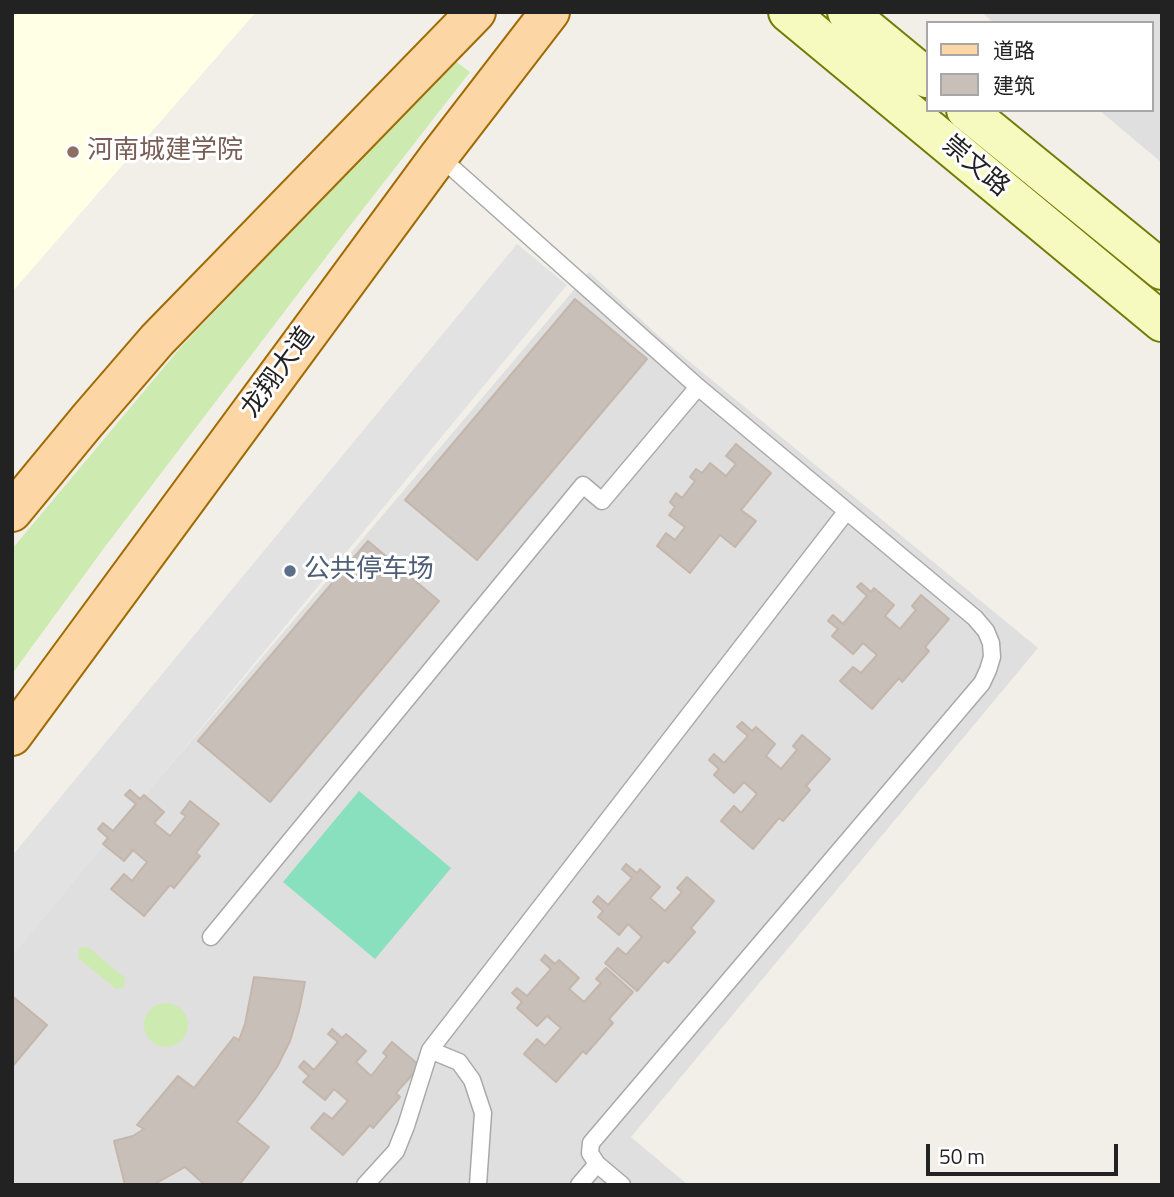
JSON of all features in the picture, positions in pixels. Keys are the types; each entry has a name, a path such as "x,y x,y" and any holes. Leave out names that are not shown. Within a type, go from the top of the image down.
{"main road":[{"path":"344,147 454,12"},
{"path":"12,512 158,341 476,12"},
{"name":"崇文路","path":"788,12 1162,322"},
{"path":"847,12 926,77"},
{"name":"龙翔大道","path":"12,736 439,156 550,17"},
{"name":"崇文路","path":"968,112 1162,270"}],"lane":[{"path":"439,156 698,387 975,618 986,631 991,643 992,657 982,683 598,1134 590,1153 597,1164 622,1185"},
{"path":"211,937 583,485 602,501 698,387"},
{"path":"365,1185 396,1151 429,1050 846,512"},
{"path":"429,1050 459,1062 472,1080 482,1113 478,1185"},
{"path":"579,1185 597,1164"}],"shaded area":[{"name":"河南城建学院","path":"12,12 256,12 12,292"},
{"path":"981,12 1162,12 1162,163 1101,112 1153,112 1153,21 992,21"},
{"name":"公共停车场","path":"517,244 567,285 12,957 12,856"},
{"path":"589,272 662,339 1038,648 631,1137 688,1185 12,1185 12,952"}],"green space":[{"path":"454,60 470,72 104,548 12,674 12,549 181,347"},
{"path":"359,791 451,868 375,959 283,882"},
{"path":"88,947 125,978 124,987 116,989 78,958 79,949"},
{"path":"166,1003 175,1004 182,1009 187,1016 187,1034 182,1041 175,1046 166,1047 157,1046 150,1041 145,1034 144,1025 145,1016 150,1009 157,1004"}],"building":[{"path":"575,299 647,359 477,560 405,500"},
{"path":"736,444 771,473 741,510 756,521 735,547 720,535 690,573 657,546 666,533 675,540 685,527 669,515 675,507 670,502 676,493 682,498 695,481 690,477 696,469 702,473 710,463 726,476 736,464 726,456"},
{"path":"368,541 439,601 270,802 198,741"},
{"path":"861,583 871,592 874,588 894,605 885,616 900,629 916,610 912,606 921,595 949,619 925,647 929,651 902,682 899,678 872,709 840,681 853,667 861,673 877,655 863,643 853,654 832,636 838,629 828,621 833,615 843,624 867,596 857,587"},
{"path":"742,722 752,731 756,727 775,744 766,756 781,769 797,750 793,746 802,735 830,759 806,786 810,790 783,821 779,818 753,849 721,821 734,806 741,813 757,794 744,782 734,793 714,775 719,769 709,760 714,754 724,763 748,736 737,727"},
{"path":"130,790 140,799 144,795 164,812 154,823 170,836 186,816 181,813 190,801 219,824 196,853 200,856 174,888 170,885 144,916 111,889 124,874 132,881 147,862 133,850 124,861 103,844 108,838 98,829 103,823 113,831 136,804 125,795"},
{"path":"626,864 637,873 640,869 660,887 650,898 665,911 682,892 677,888 687,877 714,901 691,928 695,932 668,963 664,960 637,991 605,963 618,948 626,955 642,937 628,924 619,935 598,917 603,911 593,902 598,896 608,905 632,878 622,869"},
{"path":"545,955 555,964 559,960 579,978 569,989 584,1002 601,983 596,979 606,968 633,992 609,1019 613,1023 586,1054 583,1051 556,1082 524,1054 537,1039 545,1046 561,1028 547,1016 537,1026 517,1008 522,1002 512,993 517,988 527,996 551,969 541,960"},
{"path":"254,977 305,982 290,1041 277,1067 237,1122 269,1147 239,1185 205,1185 185,1167 153,1185 125,1185 114,1141 133,1136 144,1129 137,1125 178,1076 194,1088 234,1037 239,1040 245,1024"},
{"path":"12,996 47,1025 12,1067"},
{"path":"332,1029 342,1038 346,1034 366,1051 356,1062 371,1076 387,1056 383,1053 392,1042 420,1066 396,1093 400,1097 373,1128 370,1125 343,1155 311,1128 324,1113 332,1119 348,1101 334,1089 325,1100 303,1082 309,1076 299,1067 304,1061 314,1070 338,1042 328,1034"}],"place":[{"name":"河南城建学院","path":"73,152"},
{"name":"公共停车场","path":"290,571"}]}
